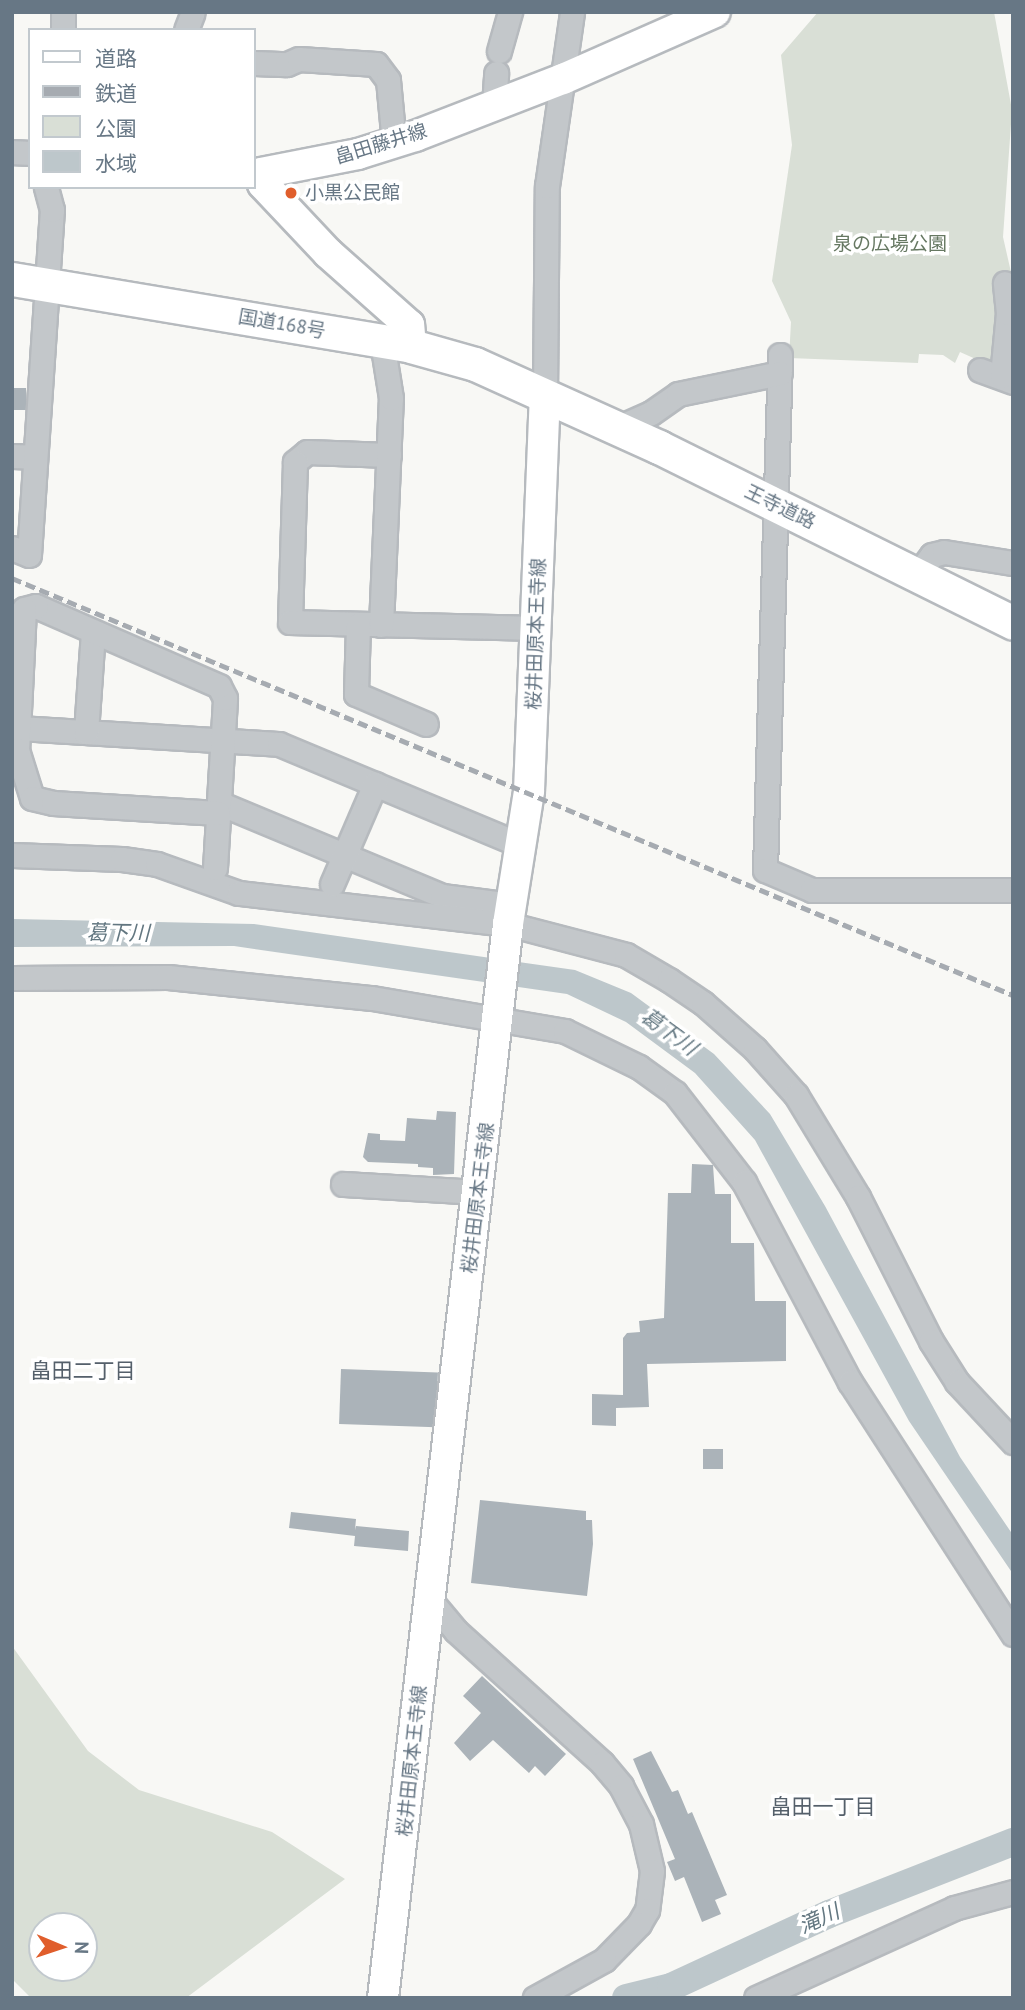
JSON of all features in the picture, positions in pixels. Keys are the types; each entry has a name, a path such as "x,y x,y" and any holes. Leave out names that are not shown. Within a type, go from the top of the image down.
{"highway":[{"name":"国道168号","path":"12,279 396,344 475,364 545,395"},
{"name":"王寺道路","path":"545,395 1013,623"}],"main road":[{"name":"畠田藤井線","path":"396,344 409,324 328,253 263,184 257,173 394,143 563,79 715,12"},
{"name":"桜井田原本王寺線","path":"383,1998 510,915 529,791 545,395"}],"street":[{"path":"494,105 498,62 510,12"},
{"path":"545,395 547,186 572,12"},
{"path":"256,63 287,64 299,59 376,64 388,80 394,143"},
{"path":"12,548 29,555 52,209 47,189"},
{"path":"980,370 1008,379 1005,283"},
{"path":"396,344 389,455 370,625 356,694 426,724"},
{"path":"617,428 651,413 678,394 780,364 765,870 812,890 1013,890"},
{"path":"389,455 307,452 295,461 290,622 370,625 427,622 537,628"},
{"path":"12,456 36,457"},
{"path":"917,575 932,555 944,552 1013,563"},
{"path":"215,868 219,808 225,698 219,686 36,606 24,609 18,656 16,742 26,790 41,801 219,808 345,855 442,896 510,915 626,956 704,1003 755,1049 796,1095 831,1148 931,1341 957,1382 1013,1442"},
{"path":"86,732 93,633"},
{"path":"16,742 86,732 279,744 520,845"},
{"path":"332,884 375,784"},
{"path":"12,855 122,859 157,864 239,893 510,915"},
{"path":"12,978 220,980 372,998 498,1022 565,1031 603,1046 675,1093 714,1138 749,1192 850,1382 1013,1634"},
{"path":"343,1184 479,1192"},
{"path":"430,1600 456,1631 602,1763 621,1786 640,1824 652,1871 647,1910 639,1924 596,1966 534,1998"},
{"path":"756,1998 954,1908 1013,1892"}],"green space":[{"name":"泉の広場公園","path":"818,12 994,12 1012,110 1003,237 1013,281 998,369 960,352 955,363 943,355 919,354 918,363 789,358 791,322 772,281 792,145 781,55"},
{"path":"12,1646 88,1751 139,1790 272,1832 345,1879 186,1998 31,1998 12,1979"}],"water":[{"name":"葛下川","path":"12,919 254,924 575,970 631,993 714,1054 770,1114 825,1206 960,1457 1013,1535 1013,1574 909,1421 755,1140 695,1073 626,1022 567,994 234,946 12,947"}],"building":[{"path":"12,388 26,388 26,410 12,410"},
{"path":"437,1111 456,1112 454,1174 433,1175 433,1168 418,1167 418,1164 368,1162 363,1157 368,1133 380,1134 380,1140 405,1141 407,1118 436,1120"},
{"path":"692,1164 713,1165 715,1194 731,1194 731,1243 754,1243 755,1301 786,1301 786,1361 647,1364 649,1407 616,1408 616,1426 592,1425 592,1394 623,1395 623,1338 627,1333 640,1332 639,1321 664,1318 668,1193 691,1193"},
{"path":"341,1369 438,1372 436,1427 339,1424"},
{"path":"703,1449 723,1449 723,1469 703,1469"},
{"path":"480,1500 586,1511 586,1520 592,1520 593,1544 587,1596 471,1583"},
{"path":"291,1512 356,1519 355,1530 356,1526 409,1531 408,1551 354,1546 355,1536 289,1528"},
{"path":"482,1676 566,1754 545,1776 535,1766 529,1773 493,1740 470,1761 454,1743 481,1713 463,1696"},
{"path":"651,1751 672,1792 678,1790 688,1814 692,1812 727,1895 715,1900 721,1914 702,1922 684,1877 675,1881 667,1862 675,1859 633,1759"}],"waterway":[{"name":"滝川","path":"626,1998 671,1987 829,1914 1013,1842"}],"railway":[{"path":"12,578 1013,995"}],"place":[{"name":"小黒公民館","path":"291,193"}],"district":[{"name":"畠田二丁目","path":"83,1371"},
{"name":"畠田一丁目","path":"823,1807"}]}
